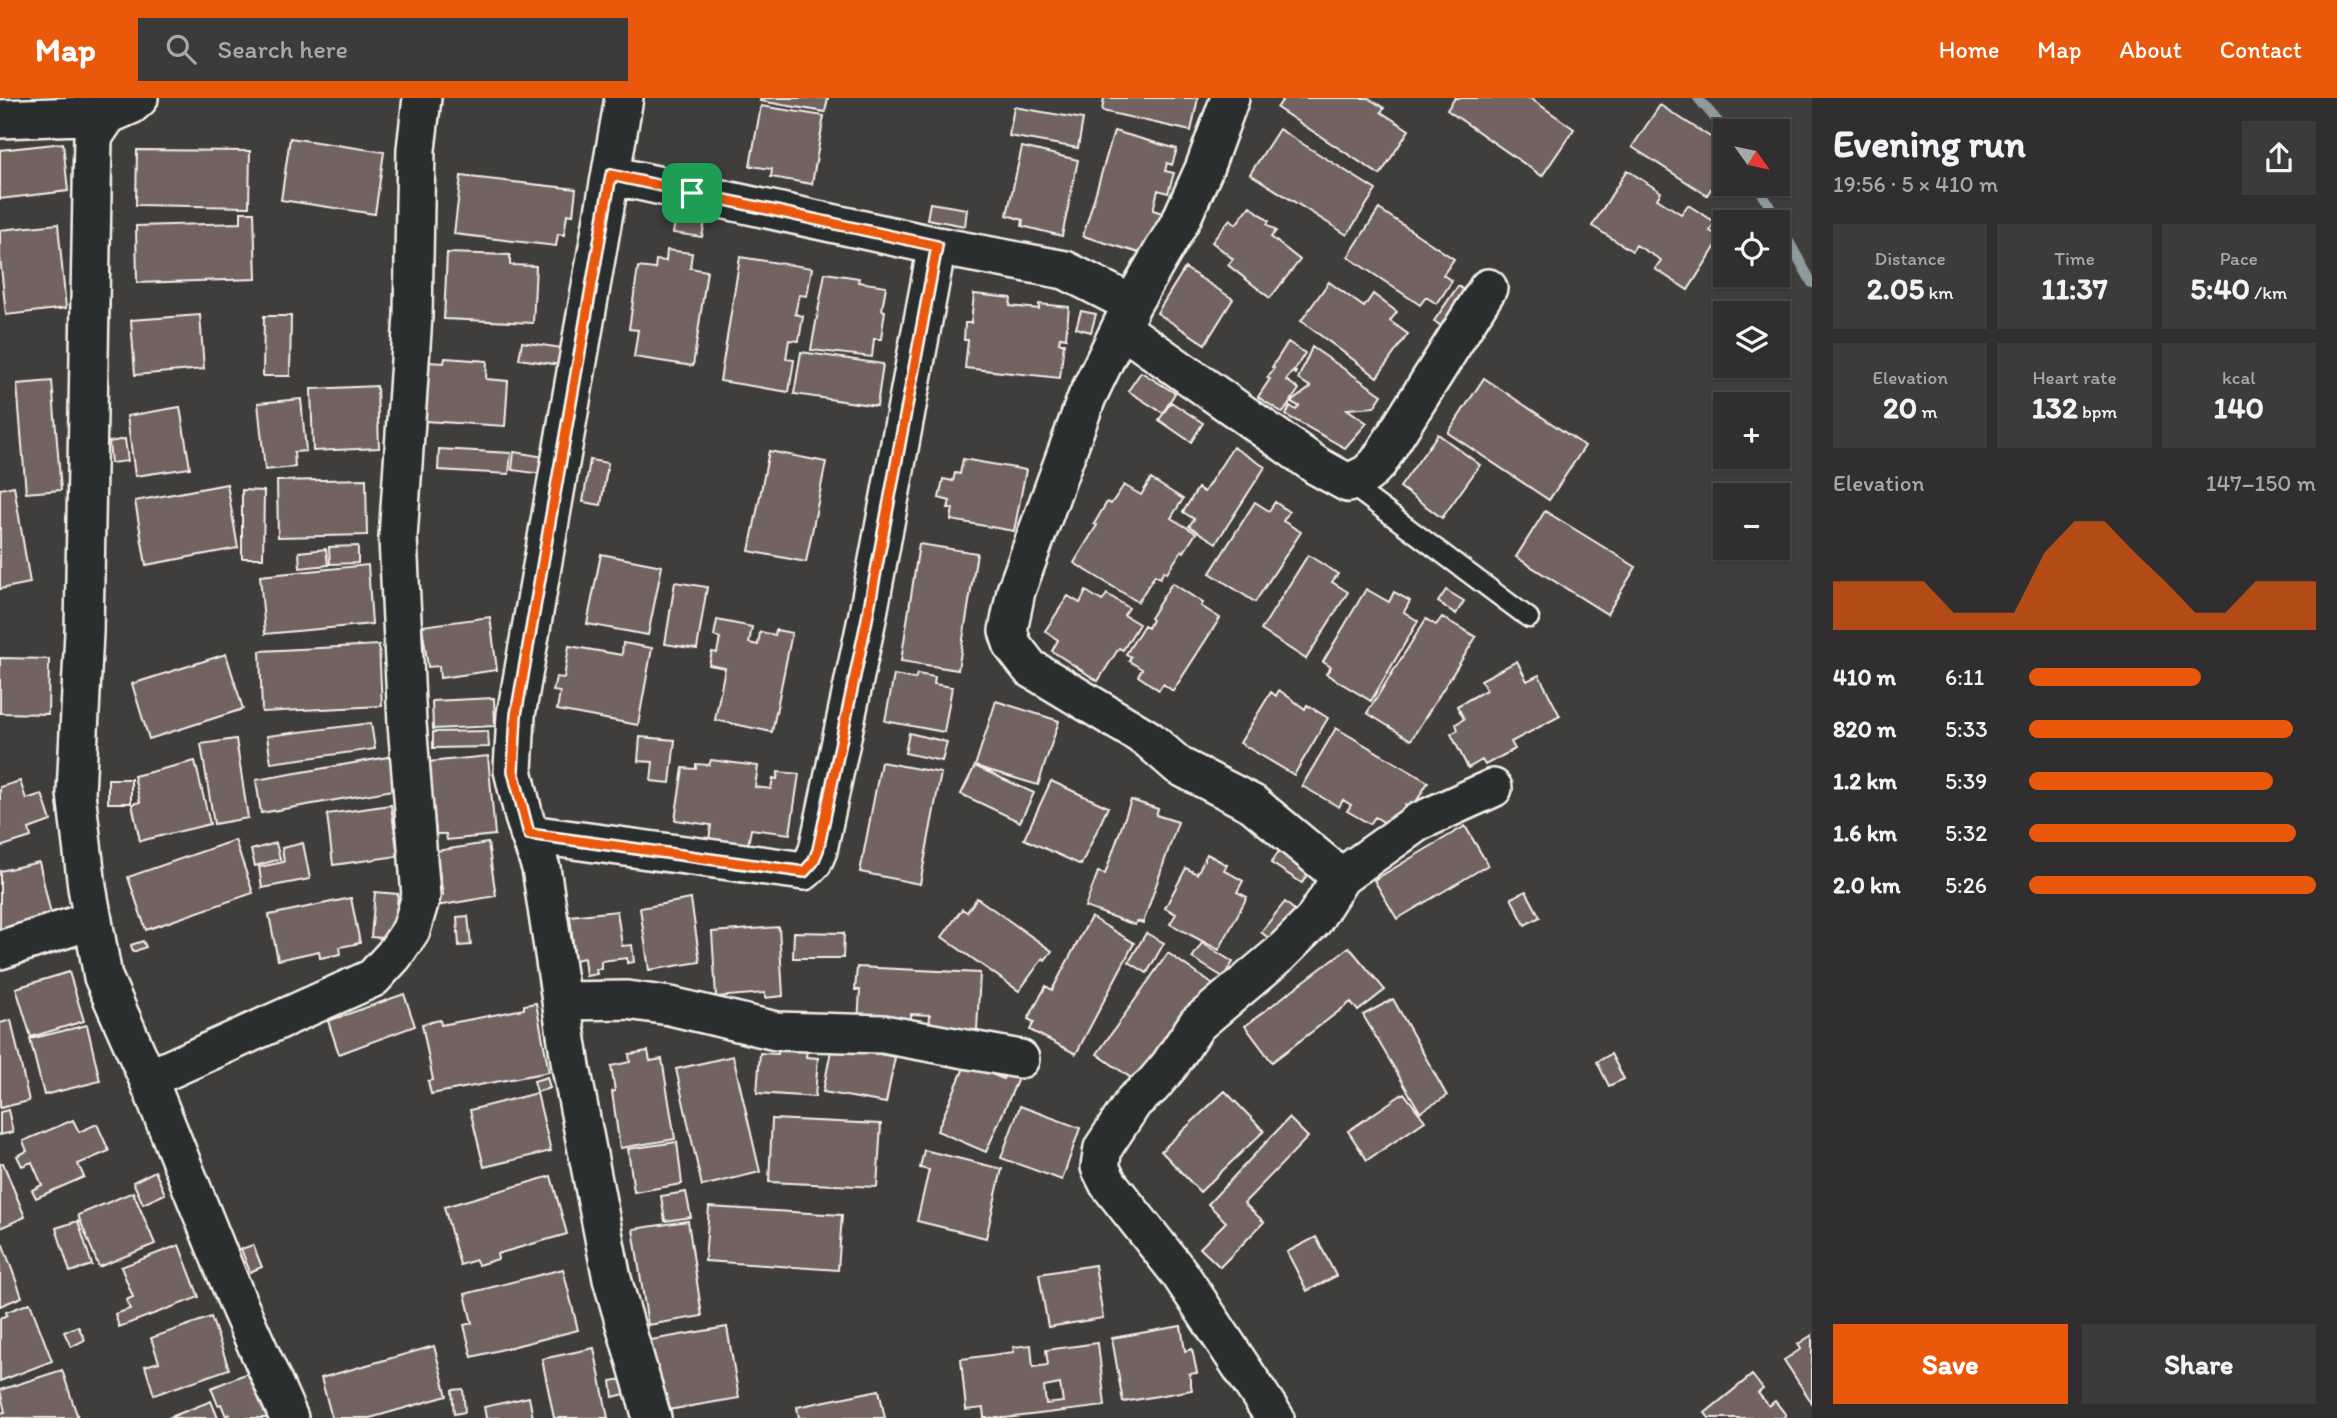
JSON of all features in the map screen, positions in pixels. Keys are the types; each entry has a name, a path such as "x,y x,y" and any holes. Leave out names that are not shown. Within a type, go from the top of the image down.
{"street":[{"path":"148,1079 373,978 394,955 411,930 421,896 407,723 398,538 413,316 416,149 422,98"},
{"path":"624,98 516,715 513,771 541,868 571,1067 612,1279 652,1418"},
{"path":"1230,98 1204,169 1181,220 1127,316 1087,397 1016,591 1008,631 1013,646 1030,668 1148,739 1179,766 1253,804 1341,877"},
{"path":"124,107 93,137 84,632 76,793 103,977 148,1079 240,1308 289,1418"},
{"path":"0,120 124,107"},
{"path":"611,175 937,246 1065,270 1317,466 1348,483 1367,474 1378,463 1488,288"},
{"path":"529,834 804,872 813,862 821,836 867,619 937,246"},
{"path":"1275,1418 1180,1274 1108,1183 1100,1167 1103,1148 1134,1101 1161,1076 1197,1024 1280,954 1313,921 1341,877 1418,822 1493,789"},
{"path":"0,950 93,920"},
{"path":"561,1001 627,1000 670,1006 776,1031 883,1034 1020,1059"}],"lane":[{"path":"1348,483 1530,618"}],"building":[{"path":"761,98 828,98 825,112 760,101"},
{"path":"1104,98 1198,98 1191,131 1102,111"},
{"path":"1284,98 1368,98 1384,108 1381,112 1409,130 1380,175 1277,108"},
{"path":"1455,98 1530,98 1574,129 1542,176 1447,110"},
{"path":"1660,105 1713,139 1713,186 1707,195 1632,147"},
{"path":"761,106 824,116 812,184 771,177 772,169 750,166"},
{"path":"1014,107 1083,119 1078,148 1009,136"},
{"path":"1279,129 1376,190 1347,235 1250,174"},
{"path":"1114,131 1177,149 1172,165 1167,163 1165,171 1174,173 1168,193 1158,190 1153,210 1162,213 1149,256 1083,236"},
{"path":"290,138 384,152 375,214 281,200"},
{"path":"63,143 68,191 0,199 0,150"},
{"path":"1022,147 1078,160 1062,236 1022,226 1023,220 1007,215"},
{"path":"137,150 250,151 249,207 136,205"},
{"path":"1627,170 1661,192 1657,199 1681,214 1688,205 1713,221 1710,231 1713,233 1713,251 1688,290 1655,269 1661,260 1636,245 1632,251 1592,226"},
{"path":"461,176 576,189 573,215 567,214 564,235 558,234 556,246 454,234"},
{"path":"930,203 967,209 965,226 927,219"},
{"path":"1250,206 1269,221 1267,224 1276,231 1271,237 1300,260 1270,298 1228,265 1233,259 1212,242 1230,219 1236,224"},
{"path":"1379,209 1454,259 1443,275 1452,281 1437,304 1426,297 1420,305 1348,257"},
{"path":"241,212 254,212 256,279 137,283 136,226 241,223"},
{"path":"676,216 705,221 702,237 673,233"},
{"path":"58,224 66,308 6,315 0,230"},
{"path":"667,250 692,253 690,268 707,271 693,366 634,357 638,330 629,329 638,267 655,269 656,260 666,261"},
{"path":"447,253 510,255 510,265 536,266 533,323 444,319"},
{"path":"740,257 812,268 807,296 799,295 795,314 803,316 799,341 789,340 786,359 794,360 789,392 720,381"},
{"path":"1185,268 1233,299 1205,344 1157,313"},
{"path":"825,273 859,278 858,282 886,286 881,339 874,339 872,357 811,350"},
{"path":"1329,282 1364,307 1373,294 1397,312 1390,321 1408,334 1377,377 1301,321"},
{"path":"1458,286 1471,295 1447,330 1434,321"},
{"path":"974,294 1011,298 1010,306 1039,309 1039,304 1069,307 1066,338 1060,337 1059,343 1064,343 1060,378 965,368 968,340 964,340 965,323 971,323"},
{"path":"1081,311 1096,314 1091,332 1076,328"},
{"path":"200,315 204,369 135,375 131,320"},
{"path":"264,316 291,316 290,376 263,376"},
{"path":"522,342 562,348 560,365 519,359"},
{"path":"1288,342 1305,353 1294,371 1295,374 1292,372 1286,380 1299,389 1283,413 1258,397"},
{"path":"1312,347 1382,395 1374,407 1347,409 1367,423 1345,448 1286,415 1290,406 1296,410 1299,406 1291,402 1311,387 1298,379"},
{"path":"801,352 883,364 877,406 794,394"},
{"path":"445,358 487,361 486,379 508,381 505,426 424,421 429,362 444,363"},
{"path":"1141,372 1175,393 1163,413 1128,391"},
{"path":"1484,378 1585,446 1549,500 1448,433"},
{"path":"52,381 61,490 26,493 17,384"},
{"path":"377,386 379,448 313,451 311,389"},
{"path":"301,399 306,451 294,452 295,467 265,470 258,403"},
{"path":"1171,402 1203,423 1191,442 1159,420"},
{"path":"180,407 190,468 135,476 127,416"},
{"path":"1438,434 1480,465 1442,518 1400,487"},
{"path":"125,439 128,461 111,463 109,442"},
{"path":"1233,447 1265,467 1216,543 1189,526 1194,519 1183,512 1198,488 1204,492"},
{"path":"439,449 511,453 509,474 438,470"},
{"path":"769,451 826,462 806,562 749,551"},
{"path":"514,452 545,457 542,474 512,470"},
{"path":"963,459 1026,470 1014,531 951,520 953,508 948,508 950,501 939,498 943,479 953,481 955,473 960,474"},
{"path":"590,460 608,463 601,505 583,502"},
{"path":"366,479 367,535 278,537 277,481"},
{"path":"1151,479 1183,499 1171,518 1196,533 1167,573 1164,571 1160,578 1155,575 1138,602 1074,563 1097,525 1094,524 1107,502 1111,504 1124,485 1141,495"},
{"path":"227,484 238,548 146,565 135,501"},
{"path":"14,486 30,583 0,589 0,489"},
{"path":"242,490 264,491 263,558 242,558"},
{"path":"1255,502 1269,511 1275,502 1289,512 1283,521 1301,532 1255,602 1210,573"},
{"path":"1545,511 1636,567 1607,614 1516,557"},
{"path":"919,544 977,553 958,670 901,661"},
{"path":"358,546 358,563 330,564 329,547"},
{"path":"326,549 328,565 300,568 299,552"},
{"path":"601,554 662,566 648,635 587,624"},
{"path":"1308,555 1338,574 1332,582 1348,592 1306,659 1261,630"},
{"path":"368,565 372,624 265,634 260,576"},
{"path":"675,582 707,587 697,649 665,644"},
{"path":"1172,583 1203,603 1201,606 1220,618 1173,691 1163,684 1159,690 1138,676 1142,669 1129,661 1131,657 1126,654 1144,625 1148,628 1152,620 1150,618"},
{"path":"1366,589 1389,602 1394,592 1410,601 1404,612 1418,621 1371,701 1326,674 1331,667 1323,662"},
{"path":"1446,590 1464,601 1456,614 1438,602"},
{"path":"1086,591 1102,601 1107,594 1129,608 1124,615 1139,624 1123,650 1119,648 1098,681 1052,651 1058,640 1045,631 1068,596 1080,603"},
{"path":"490,617 497,670 440,678 439,666 428,667 422,626"},
{"path":"1442,617 1476,637 1411,740 1367,713 1426,619 1436,625"},
{"path":"717,620 752,627 749,643 758,645 760,632 775,635 776,630 792,633 772,732 715,720 725,668 709,665 712,652 717,653 720,638 714,636"},
{"path":"623,643 652,648 638,725 557,710 560,692 553,691 556,677 564,678 569,646 622,655"},
{"path":"379,645 382,706 262,712 260,651"},
{"path":"226,654 243,709 149,739 132,684"},
{"path":"0,658 49,659 48,714 0,713"},
{"path":"1517,661 1527,681 1539,675 1560,716 1511,742 1515,749 1485,765 1482,760 1468,768 1451,734 1458,730 1456,724 1464,719 1457,706 1486,690 1481,680"},
{"path":"917,674 935,677 934,684 952,687 944,732 885,721 894,675 915,679"},
{"path":"1279,690 1305,709 1307,705 1328,718 1294,775 1240,743 1271,692 1276,696"},
{"path":"494,698 495,726 433,729 432,701"},
{"path":"996,701 1059,721 1038,785 975,766"},
{"path":"371,723 375,749 271,763 267,736"},
{"path":"1336,728 1428,782 1412,809 1405,805 1396,829 1375,817 1370,824 1347,811 1351,805 1343,800 1339,807 1302,786"},
{"path":"488,731 489,747 433,748 433,732"},
{"path":"909,733 947,742 942,761 905,753"},
{"path":"640,737 675,740 670,783 651,781 653,762 638,761"},
{"path":"236,739 248,818 214,824 201,744"},
{"path":"394,756 399,789 261,813 256,780"},
{"path":"488,756 495,835 447,840 446,834 436,834 429,762"},
{"path":"711,760 758,766 755,787 771,789 773,778 777,779 778,772 799,774 790,834 751,829 748,845 709,840 711,825 675,820 683,768 696,769 696,764 709,765"},
{"path":"195,761 210,824 140,841 132,804 140,802 134,776"},
{"path":"881,762 941,773 920,884 860,872"},
{"path":"975,766 1034,793 1020,822 961,794"},
{"path":"108,779 131,779 131,803 108,803"},
{"path":"20,781 26,799 42,794 51,821 29,829 31,837 0,847 0,787"},
{"path":"1051,781 1108,807 1081,865 1024,839"},
{"path":"1131,800 1158,809 1156,815 1178,822 1143,923 1137,921 1135,925 1085,907 1098,872 1105,874"},
{"path":"391,805 398,856 333,865 327,814"},
{"path":"1465,826 1488,865 1397,919 1374,880"},
{"path":"235,840 253,893 146,930 128,877"},
{"path":"276,843 280,859 255,866 251,850"},
{"path":"303,843 310,879 262,888 259,867 284,862 282,848"},
{"path":"488,843 496,896 436,906 435,897 443,895 436,851"},
{"path":"1282,847 1312,867 1302,883 1271,863"},
{"path":"1207,854 1227,865 1224,870 1243,881 1237,892 1247,897 1219,950 1170,924 1176,914 1165,908 1186,868 1197,874"},
{"path":"39,862 52,919 0,932 0,871"},
{"path":"1526,891 1540,917 1525,925 1511,898"},
{"path":"375,892 398,894 394,939 371,937"},
{"path":"351,898 360,943 340,947 341,954 320,958 319,951 278,960 269,915"},
{"path":"977,898 1052,951 1045,960 1043,958 1019,991 942,937 962,909 967,912"},
{"path":"691,899 700,962 649,970 640,908"},
{"path":"1285,902 1299,914 1275,943 1261,932"},
{"path":"617,911 622,946 632,945 634,962 627,963 627,958 601,961 601,969 596,969 597,974 586,976 584,958 575,960 570,916"},
{"path":"468,916 471,945 459,946 457,917"},
{"path":"1091,917 1134,943 1076,1054 1030,1030 1034,1022 1028,1019 1046,986 1052,990"},
{"path":"779,927 783,996 765,998 765,993 716,997 712,932"},
{"path":"794,932 844,933 843,958 793,958"},
{"path":"1146,933 1164,943 1147,973 1129,962"},
{"path":"143,941 146,947 133,952 131,945"},
{"path":"1202,943 1233,962 1223,977 1192,958"},
{"path":"1349,947 1385,990 1358,1011 1351,1002 1272,1062 1245,1026"},
{"path":"1168,953 1215,986 1144,1087 1097,1054"},
{"path":"857,967 980,973 977,1030 929,1028 930,1015 911,1014 911,1025 858,1023 860,990 855,990"},
{"path":"69,972 84,1021 31,1037 16,988"},
{"path":"404,994 415,1026 339,1054 328,1021"},
{"path":"1393,999 1447,1096 1420,1112 1363,1015"},
{"path":"536,1003 549,1072 431,1094 428,1081 433,1080 422,1024 440,1020 441,1025 524,1009 524,1005"},
{"path":"11,1020 29,1101 0,1108 0,1023"},
{"path":"87,1025 100,1081 44,1095 30,1039"},
{"path":"832,1045 895,1057 886,1103 823,1092"},
{"path":"779,1048 807,1050 806,1057 818,1058 815,1097 757,1093 760,1053 778,1054"},
{"path":"648,1051 650,1061 662,1059 675,1139 620,1148 611,1066 630,1062 629,1054"},
{"path":"1611,1054 1624,1079 1609,1086 1597,1062"},
{"path":"733,1056 760,1172 702,1186 676,1069"},
{"path":"966,1063 1003,1079 1005,1074 1019,1076 986,1152 937,1131"},
{"path":"547,1077 550,1088 537,1092 534,1081"},
{"path":"1225,1091 1264,1131 1200,1192 1161,1151"},
{"path":"537,1093 551,1151 484,1167 470,1110"},
{"path":"1404,1093 1425,1121 1367,1160 1348,1131"},
{"path":"1020,1106 1080,1128 1062,1180 1001,1158"},
{"path":"8,1110 13,1132 0,1135 0,1112"},
{"path":"1289,1118 1308,1137 1244,1203 1264,1222 1220,1267 1200,1248 1226,1222 1208,1204"},
{"path":"772,1119 881,1124 877,1187 769,1182"},
{"path":"73,1120 79,1132 97,1124 109,1151 78,1164 84,1177 36,1198 32,1190 42,1185 32,1162 22,1166 17,1156 27,1151 23,1141"},
{"path":"677,1142 682,1184 634,1192 628,1149"},
{"path":"924,1150 1002,1169 986,1238 917,1221 929,1170 920,1168"},
{"path":"3,1163 25,1217 0,1228 0,1164"},
{"path":"155,1171 165,1194 143,1204 133,1182"},
{"path":"551,1176 567,1234 497,1254 498,1259 478,1265 476,1260 460,1265 444,1207"},
{"path":"133,1192 155,1244 99,1267 78,1215"},
{"path":"686,1192 691,1217 665,1221 661,1196"},
{"path":"709,1207 842,1215 838,1270 705,1261"},
{"path":"78,1221 92,1265 70,1272 56,1228"},
{"path":"688,1221 702,1316 648,1325 633,1229"},
{"path":"1316,1237 1336,1276 1307,1291 1287,1252"},
{"path":"3,1245 22,1297 0,1306 0,1246"},
{"path":"179,1245 199,1297 119,1327 115,1314 130,1309 126,1300 133,1297 121,1267"},
{"path":"253,1245 262,1267 250,1272 241,1249"},
{"path":"1095,1265 1103,1318 1048,1327 1039,1274"},
{"path":"563,1269 578,1330 472,1357 464,1325 472,1323 465,1294"},
{"path":"30,1303 52,1361 0,1381 0,1318 7,1315 6,1312"},
{"path":"211,1317 229,1369 154,1395 145,1366 159,1362 151,1338"},
{"path":"78,1326 85,1340 71,1347 64,1332"},
{"path":"1181,1326 1185,1351 1192,1349 1197,1373 1189,1374 1192,1390 1123,1402 1112,1338"},
{"path":"727,1327 739,1398 662,1411 651,1340"},
{"path":"1812,1335 1812,1403 1784,1360 1801,1349 1798,1344"},
{"path":"1098,1343 1105,1406 1005,1418 984,1418 983,1408 966,1410 961,1359 1014,1352 1013,1347 1031,1345 1033,1367 1048,1365 1046,1350","holes":["1060,1384 1063,1402 1046,1404 1044,1387"]},
{"path":"434,1346 447,1396 370,1418 332,1418 321,1378"},
{"path":"594,1348 608,1418 554,1418 542,1359"},
{"path":"62,1370 78,1418 0,1418 0,1413 5,1412 0,1390"},
{"path":"250,1372 268,1418 231,1418 229,1414 226,1416 211,1388"},
{"path":"1752,1375 1763,1389 1758,1393 1769,1406 1775,1401 1786,1415 1783,1418 1709,1418 1705,1413"},
{"path":"623,1379 625,1394 613,1397 611,1381"},
{"path":"463,1389 465,1412 454,1414 452,1390"},
{"path":"879,1390 885,1418 799,1418 797,1407"},
{"path":"529,1397 533,1418 486,1418 484,1407"},
{"path":"211,1401 218,1418 168,1418"}],"waterway":[{"path":"1698,98 1716,119"},
{"path":"1764,196 1812,283"}],"route":[{"path":"611,175 692,193 937,246 867,619 818,850 813,862 804,872 529,834 513,771 516,715 611,175"}]}
